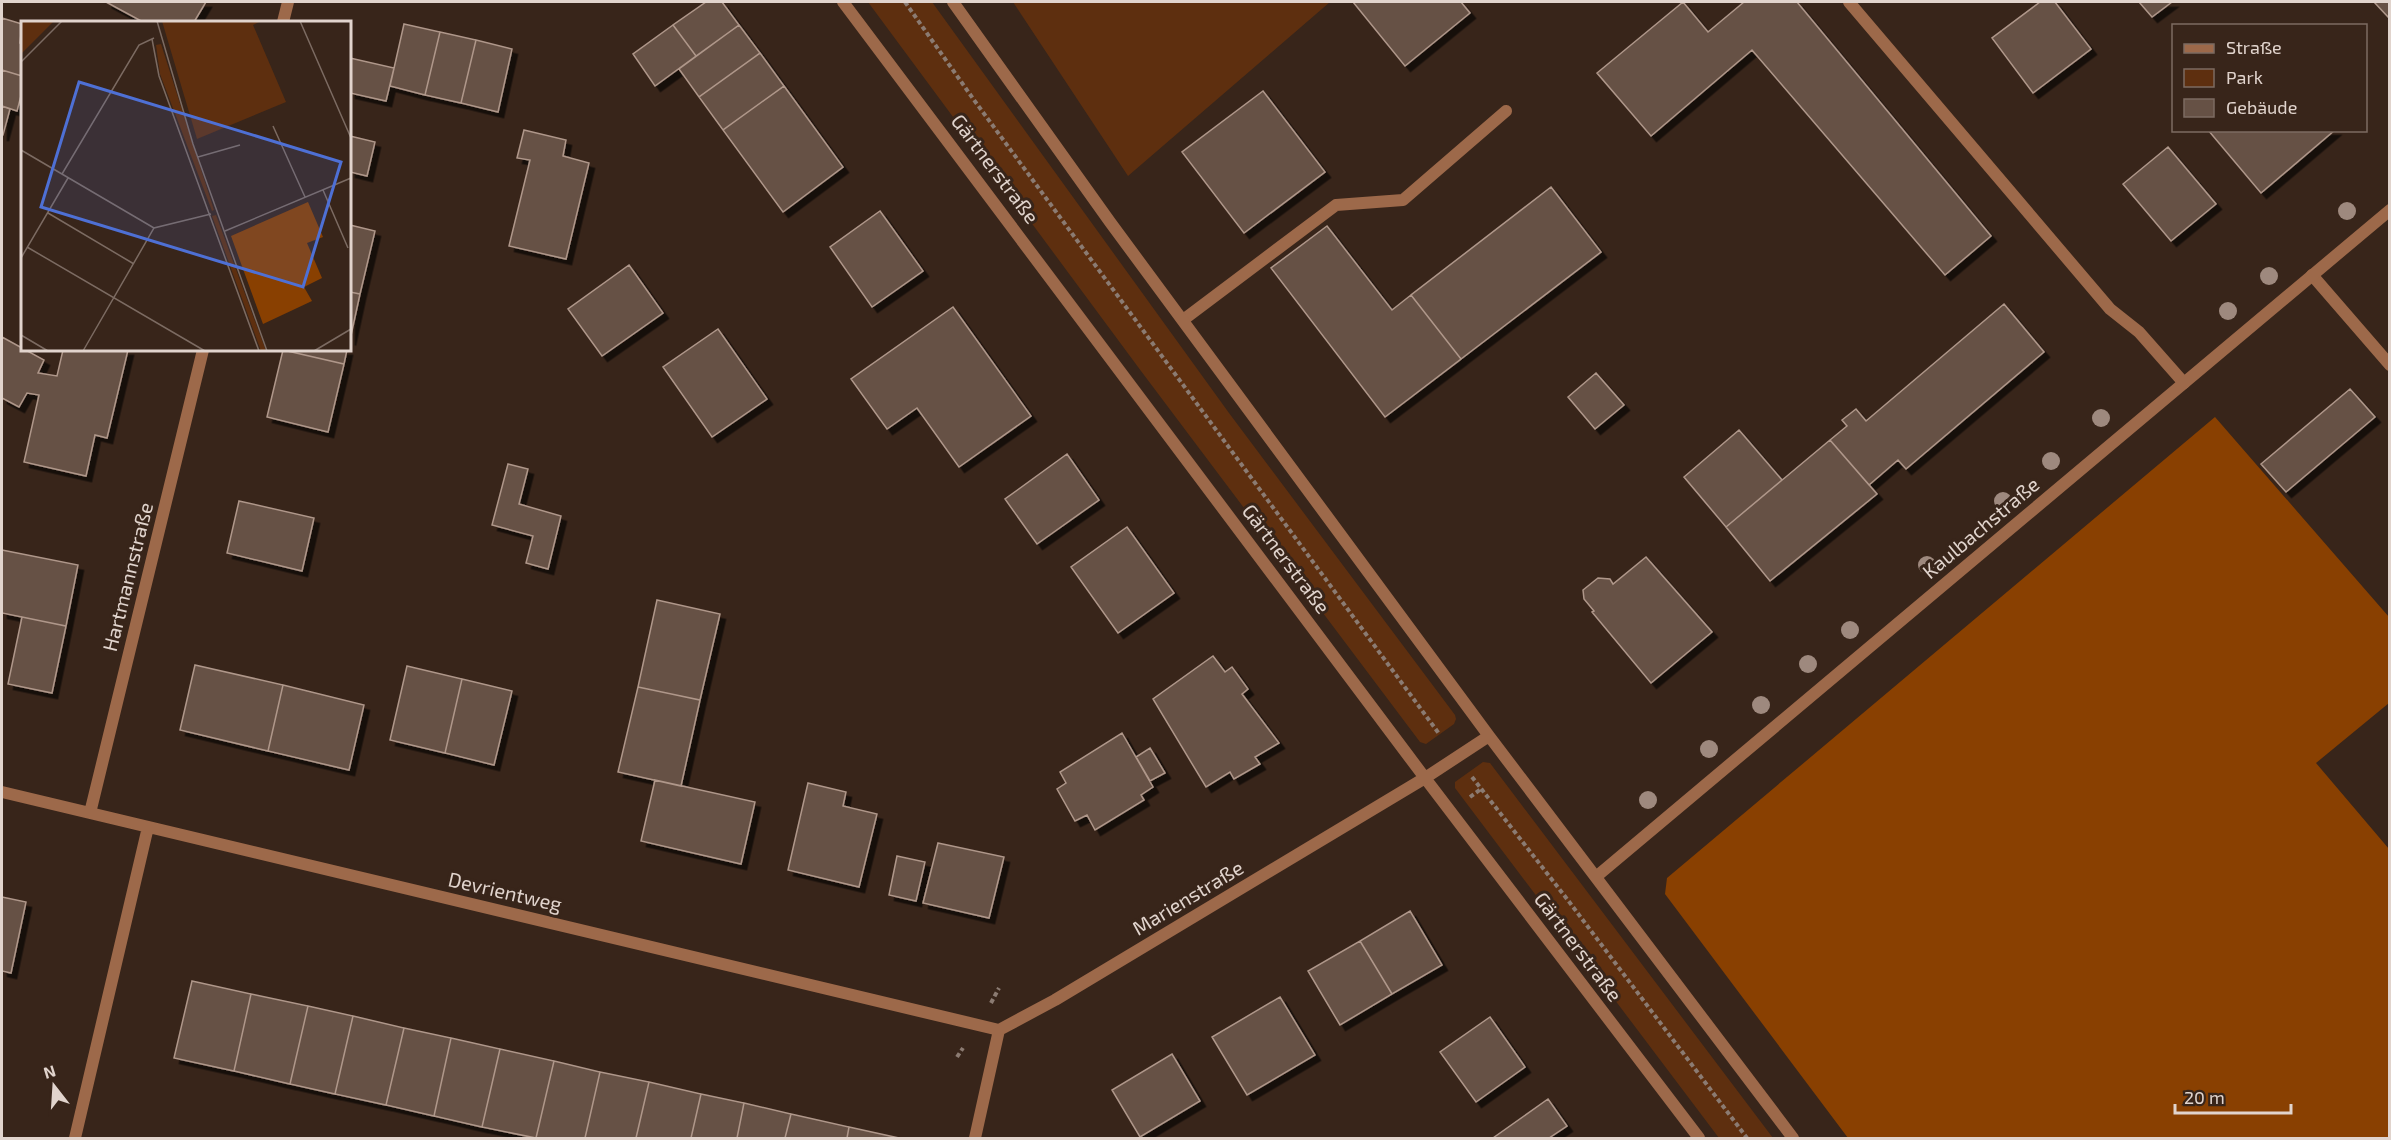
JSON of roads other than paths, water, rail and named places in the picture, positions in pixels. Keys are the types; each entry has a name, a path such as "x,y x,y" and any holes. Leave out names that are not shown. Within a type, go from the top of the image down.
{"street":[{"path":"283,21 288,2"},
{"name":"Gärtnerstraße","path":"843,2 1425,778 1699,1138"},
{"path":"953,2 1110,222 1489,736 1793,1138"},
{"path":"1849,2 2110,309 2139,332 2184,383"},
{"path":"1183,320 1336,205 1403,200 1506,111"},
{"name":"Kaulbachstraße","path":"1597,876 2390,210"},
{"path":"2312,275 2390,365"},
{"name":"Hartmannstraße","path":"90,813 203,351"},
{"name":"Marienstraße","path":"999,1030 1055,1000 1425,778 1489,736"},
{"name":"Devrientweg","path":"2,792 999,1030"},
{"path":"75,1138 148,827"},
{"path":"975,1138 999,1030"}]}
